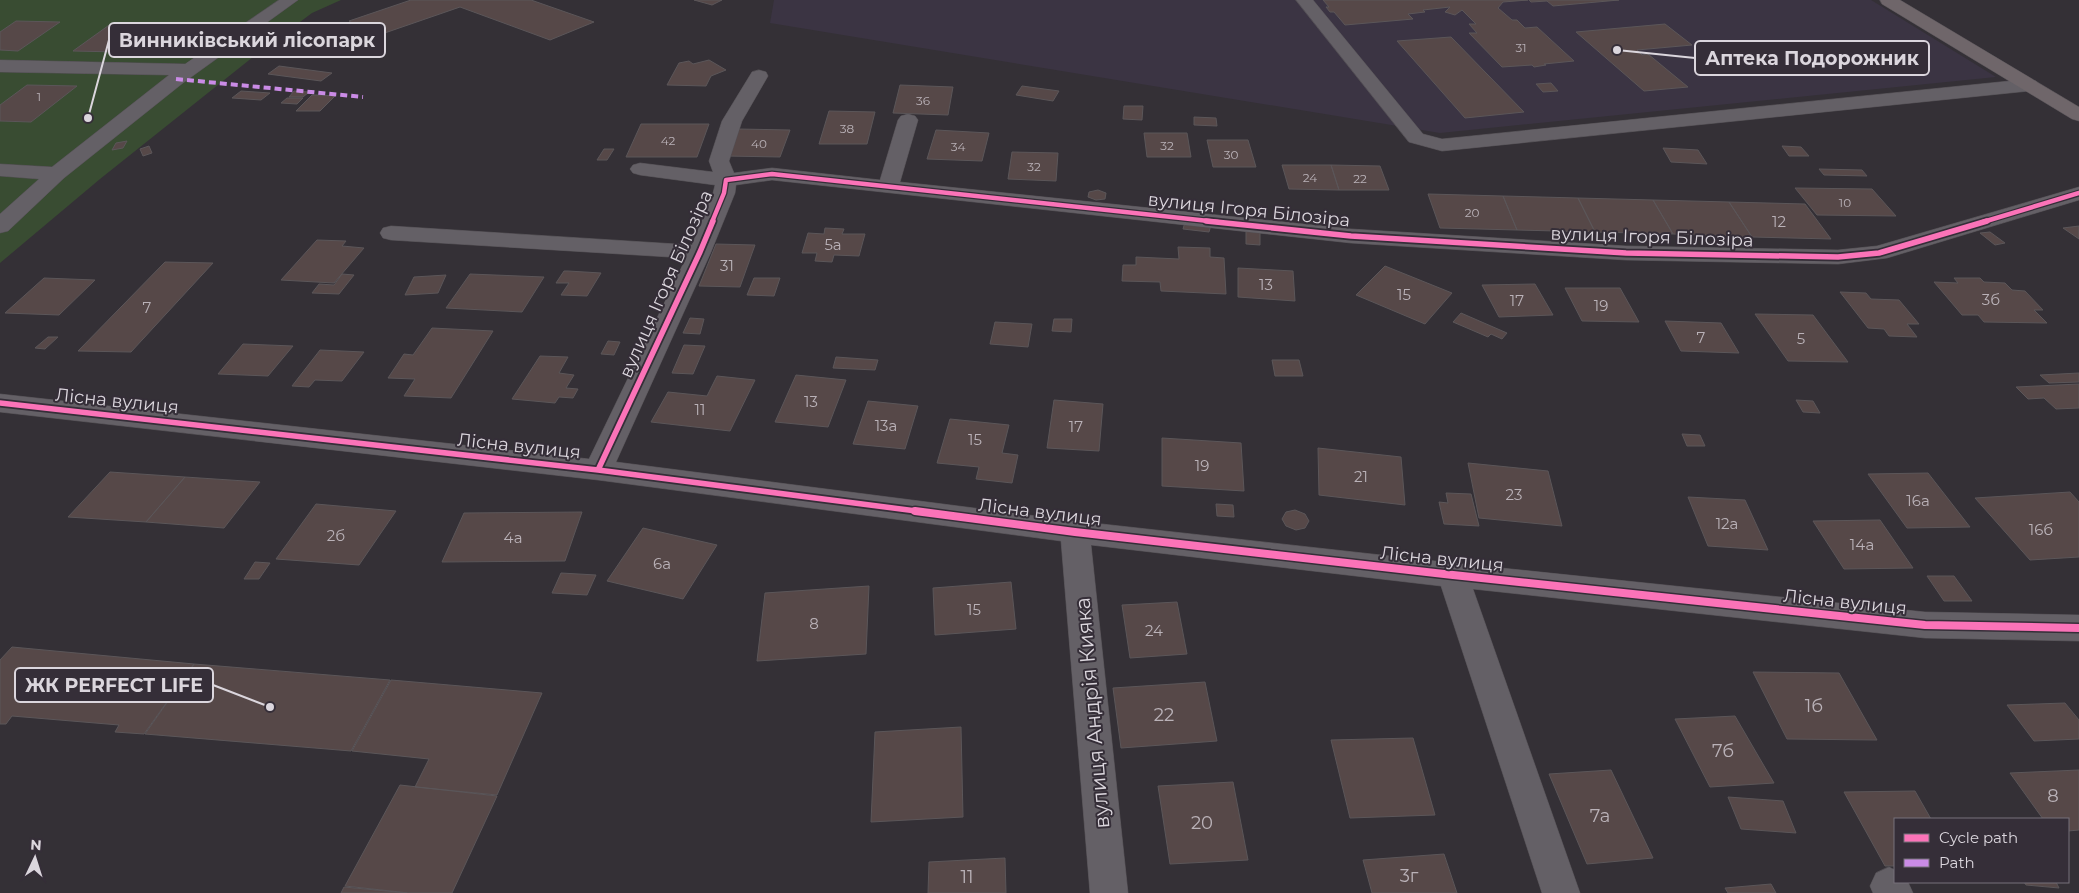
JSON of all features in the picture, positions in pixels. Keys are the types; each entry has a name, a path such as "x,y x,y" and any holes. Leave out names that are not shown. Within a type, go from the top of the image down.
{"main road":[{"path":"1888,0 2079,115"}],"street":[{"path":"0,226 57,174 187,70 290,0"},
{"path":"1304,0 1416,138 1442,145 2029,85"},
{"path":"0,66 187,70"},
{"path":"640,169 726,180 719,161 732,121 759,76"},
{"path":"888,187 908,120"},
{"path":"0,170 57,174"},
{"name":"вулиця Ігоря Білозіра","path":"598,470 700,252 724,193 726,180 772,174 1361,236 1626,254 1838,257 1879,252 2079,193"},
{"path":"391,233 700,252"},
{"name":"Лісна вулиця","path":"0,403 598,470 1075,532 1453,575 1925,625 2079,628"},
{"name":"вулиця Андрія Кияка","path":"1075,532 1109,893"},
{"path":"1453,575 1561,893"}],"shaded area":[{"path":"774,0 1871,0 1996,77 1440,133 770,23"}],"green space":[{"path":"0,0 341,0 312,13 253,57 100,179 0,263"}],"building":[{"path":"411,0 531,0 594,22 550,40 460,7 376,36 349,21"},
{"path":"694,0 722,0 712,5"},
{"path":"1323,0 1528,0 1503,2 1498,8 1512,20 1517,20 1525,28 1537,27 1574,61 1534,67 1532,65 1502,67 1469,33 1477,33 1469,24 1476,24 1462,10 1455,15 1445,12 1450,7 1408,14 1413,19 1345,25 1334,12 1330,12 1326,7 1329,7"},
{"path":"1529,0 1619,0 1553,6 1547,1 1531,2"},
{"path":"16,21 60,22 18,51 0,50 0,32"},
{"path":"112,23 156,23 118,52 73,51"},
{"path":"1665,24 1692,45 1637,50 1642,55 1648,54 1688,87 1644,91 1576,32"},
{"path":"1451,37 1524,112 1465,118 1397,41"},
{"path":"709,60 726,70 711,76 706,86 667,85 679,63 689,61 693,64"},
{"path":"279,66 332,73 321,81 268,74"},
{"path":"1551,83 1558,91 1543,92 1536,84"},
{"path":"27,85 77,86 31,122 0,121 0,105"},
{"path":"900,85 953,87 948,115 893,113"},
{"path":"1022,86 1059,91 1053,101 1016,95"},
{"path":"241,91 270,93 261,100 232,98"},
{"path":"294,91 309,92 303,97 289,97"},
{"path":"312,95 335,96 320,111 296,111"},
{"path":"287,98 303,98 297,104 281,103"},
{"path":"1124,106 1143,106 1142,120 1123,119"},
{"path":"829,111 875,112 867,144 819,144"},
{"path":"1194,117 1216,118 1217,126 1194,125"},
{"path":"641,124 709,124 697,157 626,157"},
{"path":"739,129 790,130 780,157 726,156"},
{"path":"936,130 989,133 982,161 927,159"},
{"path":"1144,133 1187,133 1191,157 1147,157"},
{"path":"1207,140 1248,140 1256,167 1213,167"},
{"path":"127,141 123,148 112,150 116,143"},
{"path":"149,146 152,153 143,156 140,149"},
{"path":"1782,146 1801,147 1809,156 1789,156"},
{"path":"1663,148 1698,150 1707,164 1671,162"},
{"path":"604,149 614,149 607,160 597,160"},
{"path":"1012,152 1058,153 1056,181 1008,179"},
{"path":"1282,165 1331,165 1339,190 1289,189"},
{"path":"1331,165 1380,166 1389,190 1339,190"},
{"path":"1819,169 1862,170 1867,176 1824,175"},
{"path":"1795,188 1872,189 1896,216 1817,215"},
{"path":"1098,190 1106,193 1105,199 1096,200 1088,197 1089,192"},
{"path":"1428,194 1503,196 1517,230 1440,228"},
{"path":"1503,196 1578,198 1595,232 1517,230"},
{"path":"1578,198 1653,200 1673,234 1595,232"},
{"path":"1653,200 1729,202 1752,237 1673,234"},
{"path":"1729,202 1805,204 1831,239 1752,237"},
{"path":"1185,222 1211,225 1209,232 1183,229"},
{"path":"2079,226 2079,239 2063,228"},
{"path":"825,228 844,229 842,234 865,234 859,256 834,255 832,262 815,261 817,253 802,253 808,233 824,234"},
{"path":"1246,229 1260,231 1260,245 1246,244"},
{"path":"1990,232 2005,243 1995,245 1980,233"},
{"path":"317,240 346,241 342,246 364,248 334,283 281,280"},
{"path":"716,244 755,245 740,287 699,286"},
{"path":"1178,247 1210,248 1210,257 1224,258 1226,294 1161,291 1160,282 1122,281 1123,265 1136,265 1136,257 1179,259"},
{"path":"165,262 213,263 131,352 78,351"},
{"path":"1385,266 1452,293 1425,324 1356,295"},
{"path":"1238,268 1293,271 1295,301 1238,297"},
{"path":"564,271 601,273 587,296 561,295 569,283 556,283"},
{"path":"342,274 354,275 339,294 312,293 319,284 334,285"},
{"path":"470,274 544,277 522,312 446,308"},
{"path":"446,275 438,293 405,295 414,277"},
{"path":"44,278 95,280 59,315 5,313"},
{"path":"754,278 780,278 774,296 747,295"},
{"path":"1954,278 1980,278 1984,282 2005,283 2012,290 2025,291 2043,310 2034,310 2047,323 1984,322 1978,315 1962,315 1934,282 1958,283"},
{"path":"1535,284 1553,315 1499,317 1482,285"},
{"path":"1565,288 1620,288 1639,322 1582,321"},
{"path":"1840,292 1866,293 1871,299 1899,300 1919,324 1907,324 1917,337 1889,336 1884,329 1868,328"},
{"path":"1461,313 1507,333 1502,339 1491,334 1488,337 1453,322"},
{"path":"1755,314 1813,315 1848,362 1788,361"},
{"path":"690,318 704,319 700,334 683,333"},
{"path":"1054,319 1072,319 1071,332 1052,331"},
{"path":"1665,321 1721,323 1739,353 1681,351"},
{"path":"995,322 1032,324 1028,347 990,344"},
{"path":"432,328 493,331 451,398 404,396 415,379 388,378 404,354 413,355"},
{"path":"48,337 58,337 45,349 35,348"},
{"path":"608,341 620,342 614,355 601,354"},
{"path":"243,344 293,346 268,376 218,374"},
{"path":"684,345 705,346 693,374 672,373"},
{"path":"320,350 364,352 342,381 315,380 309,387 292,386"},
{"path":"540,356 568,357 559,373 574,375 566,388 578,389 573,398 559,397 555,403 512,399"},
{"path":"836,357 878,360 875,370 833,368"},
{"path":"1272,360 1299,360 1303,376 1275,376"},
{"path":"2079,373 2079,382 2049,383 2040,375"},
{"path":"796,375 846,380 828,427 775,422"},
{"path":"717,376 755,380 730,431 651,422 668,392 707,396"},
{"path":"2079,384 2079,408 2056,409 2044,398 2028,399 2016,387"},
{"path":"1054,400 1103,404 1099,451 1047,448"},
{"path":"1796,400 1813,401 1820,413 1803,412"},
{"path":"868,401 918,406 905,449 853,444"},
{"path":"950,419 1009,425 1002,453 1018,455 1012,483 976,479 979,467 937,463"},
{"path":"1682,434 1700,435 1705,446 1687,446"},
{"path":"1162,438 1241,443 1244,491 1162,486"},
{"path":"1318,448 1401,457 1405,505 1319,495"},
{"path":"1468,463 1548,471 1562,526 1479,518"},
{"path":"110,472 185,477 146,522 68,517"},
{"path":"1928,473 1970,527 1907,528 1868,474"},
{"path":"185,477 260,482 224,528 146,522"},
{"path":"2070,492 2079,502 2079,557 2030,560 1975,498"},
{"path":"1446,493 1471,494 1479,526 1444,524 1439,502 1448,503"},
{"path":"1688,497 1745,500 1768,550 1708,546"},
{"path":"316,504 396,511 359,565 276,559"},
{"path":"1216,504 1233,505 1234,517 1217,516"},
{"path":"1295,510 1305,514 1309,521 1305,528 1296,530 1286,526 1282,519 1286,512"},
{"path":"582,512 565,561 442,562 464,513"},
{"path":"1880,520 1913,568 1844,569 1813,521"},
{"path":"643,528 717,545 683,599 607,581"},
{"path":"255,562 270,563 259,579 244,579"},
{"path":"561,573 596,575 587,595 552,593"},
{"path":"1927,576 1954,576 1972,601 1944,601"},
{"path":"1011,582 1016,629 935,635 933,588"},
{"path":"869,586 866,654 757,661 765,593"},
{"path":"1177,602 1187,654 1130,658 1122,605"},
{"path":"12,647 194,664 144,734 115,732 119,725 12,716 6,724 0,724 0,660"},
{"path":"194,664 390,680 351,751 145,734"},
{"path":"1753,672 1839,673 1877,740 1787,739"},
{"path":"391,680 542,693 497,795 415,787 429,759 352,751"},
{"path":"1205,682 1217,741 1121,748 1113,688"},
{"path":"2065,703 2079,720 2079,739 2034,741 2007,705"},
{"path":"1735,716 1774,783 1710,787 1675,719"},
{"path":"961,727 963,817 871,822 875,732"},
{"path":"1413,738 1435,815 1350,818 1331,740"},
{"path":"1611,770 1653,858 1587,864 1549,774"},
{"path":"2079,770 2079,830 2069,831 2069,818 2042,818 2010,773"},
{"path":"1233,782 1248,860 1170,864 1158,786"},
{"path":"400,785 497,796 452,893 409,893 345,886"},
{"path":"1915,791 1930,818 1894,818 1894,866 1885,866 1844,792"},
{"path":"1728,797 1783,801 1796,833 1741,829"},
{"path":"1444,854 1457,893 1372,893 1363,860"},
{"path":"1005,858 1006,893 928,893 929,862"},
{"path":"2025,883 2056,883 2059,888 2026,885"},
{"path":"1771,884 1776,893 1728,893 1725,888"},
{"path":"344,887 407,893 341,893"}],"marked path":[{"path":"176,79 363,97"}],"cycle path":[{"path":"598,470 700,252 724,193 726,180 772,174 1351,236 1626,253 1838,257 1879,253 2079,193"},
{"path":"0,403 598,470 1075,532 1453,575 1925,625 2079,628"}],"place":[{"name":"Аптека Подорожник","path":"1617,50"},
{"name":"Винниківський лісопарк","path":"88,118"},
{"name":"ЖК PERFECT LIFE","path":"270,707"}]}
